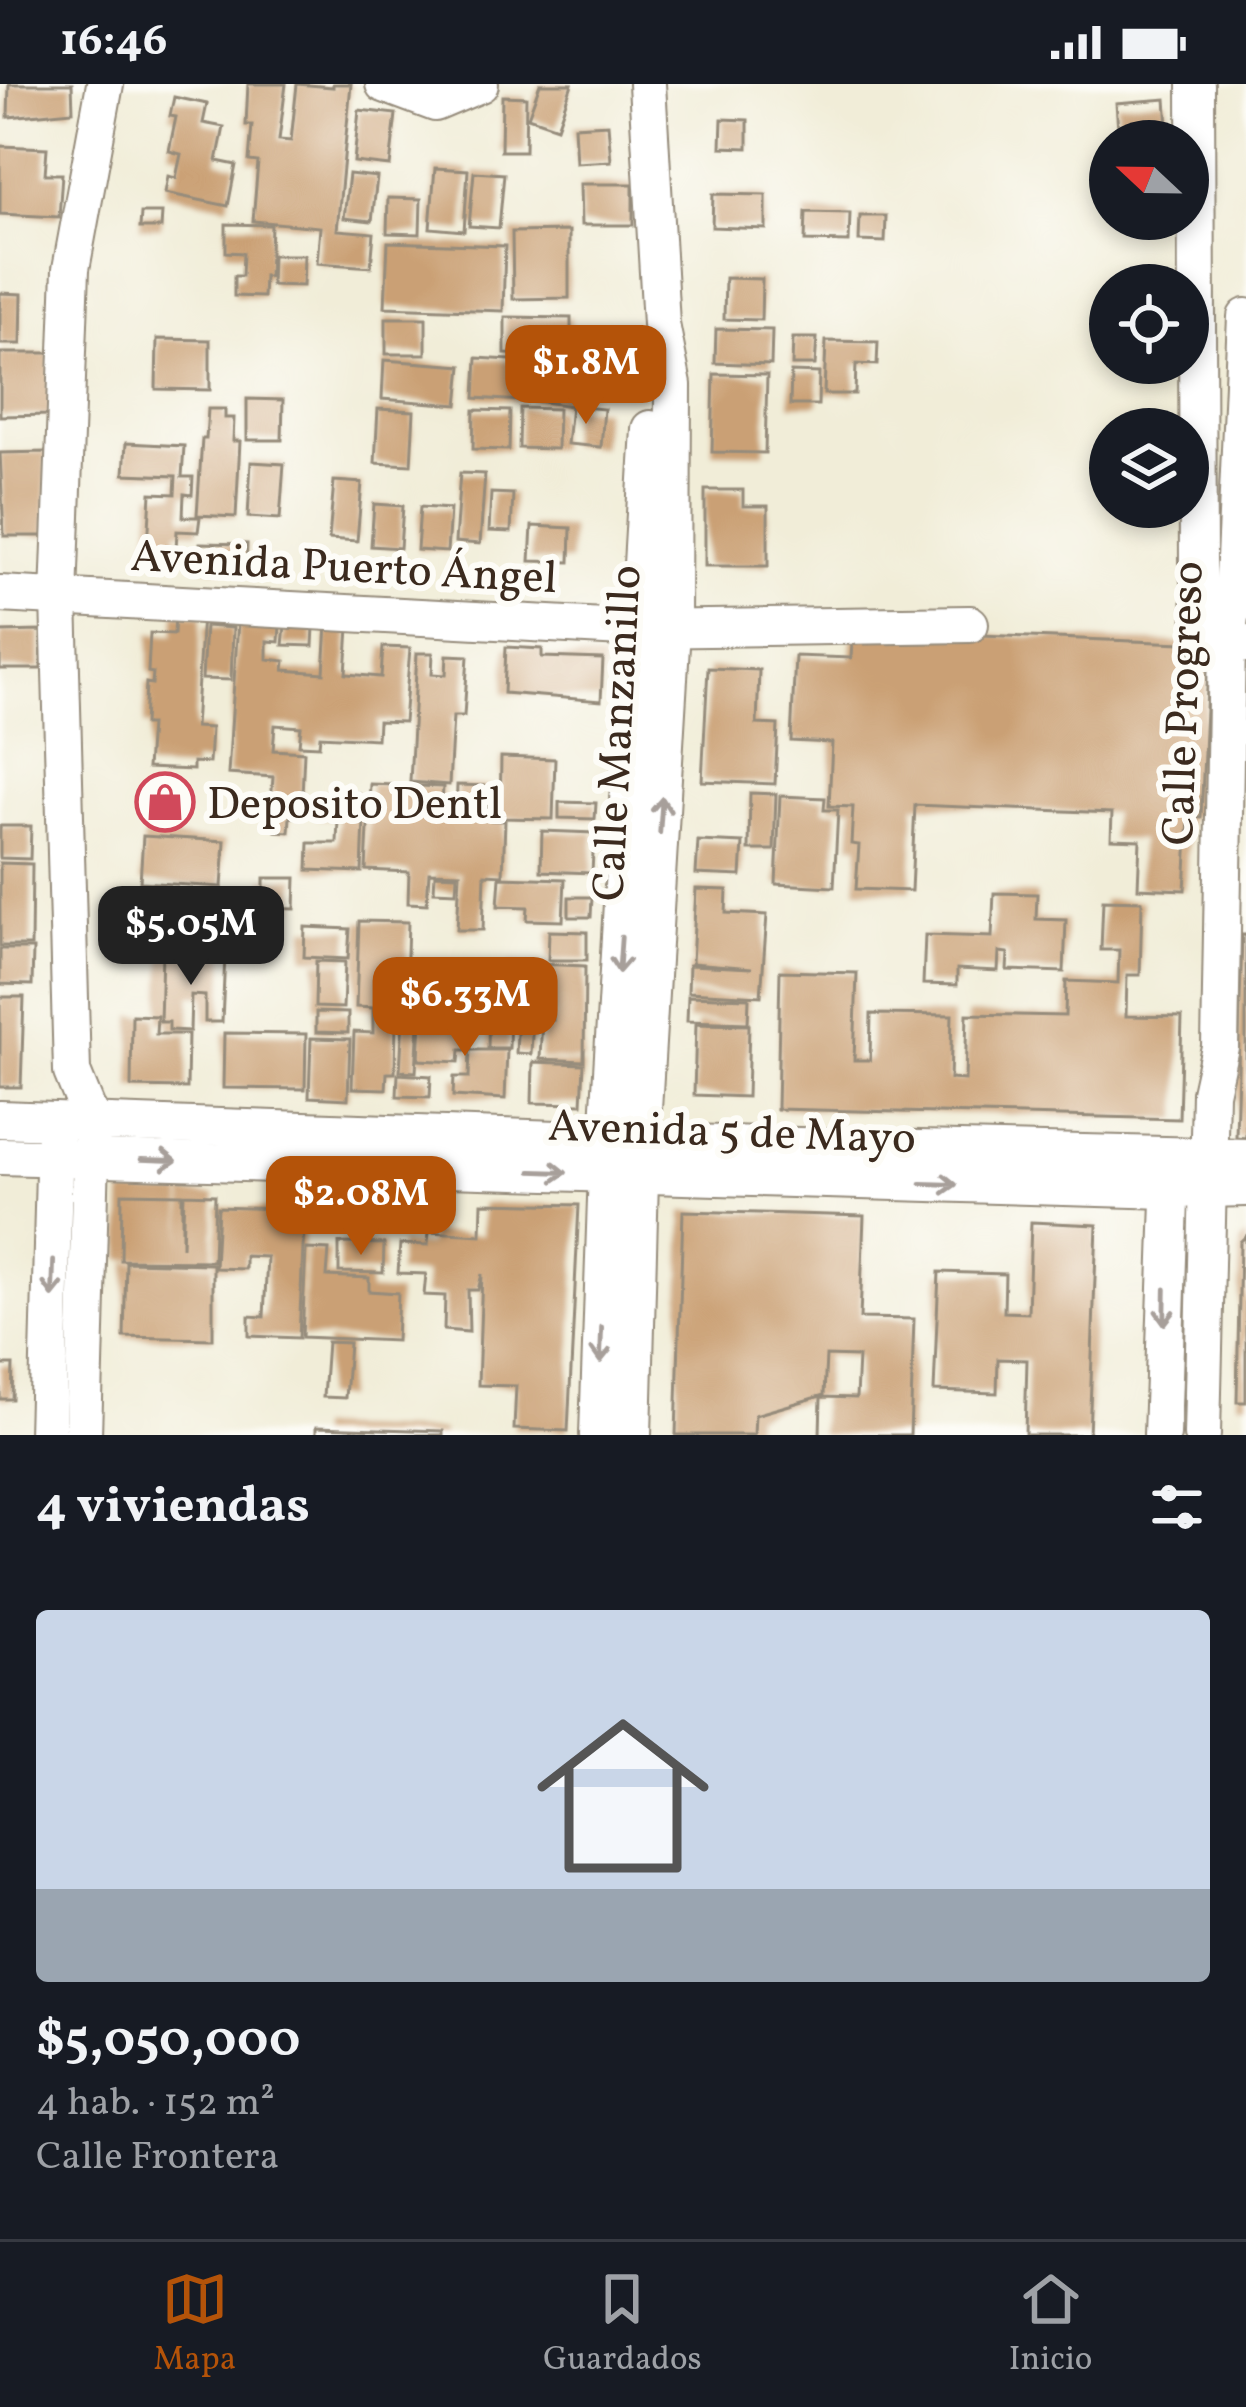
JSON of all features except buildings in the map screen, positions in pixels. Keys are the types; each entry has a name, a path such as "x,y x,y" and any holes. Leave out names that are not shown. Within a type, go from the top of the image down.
{"street":[{"path":"83,1435 59,598 71,269 105,84"},
{"path":"384,84 435,103 480,84"},
{"name":"Calle Manzanillo","path":"598,1435 624,1158 674,385 661,324 647,84"},
{"name":"Calle Progreso","path":"1196,84 1198,568 1225,642"},
{"name":"Calle Progreso","path":"1162,1435 1189,1172 1220,1047 1225,642 1234,581 1246,316"},
{"name":"Avenida Puerto Ángel","path":"0,594 657,629 970,624"},
{"name":"Avenida 5 de Mayo","path":"0,1119 73,1139 1189,1172 1246,1188"},
{"path":"47,1435 73,1139"},
{"name":"Avenida 5 de Mayo","path":"0,1156 73,1139"},
{"name":"Avenida 5 de Mayo","path":"1189,1172 1246,1157"},
{"name":"Calle Manzanillo","path":"624,1158 633,1435"},
{"name":"Calle Progreso","path":"1189,1172 1202,1435"}],"place":[{"name":"Deposito Dentl","path":"165,802"}]}
